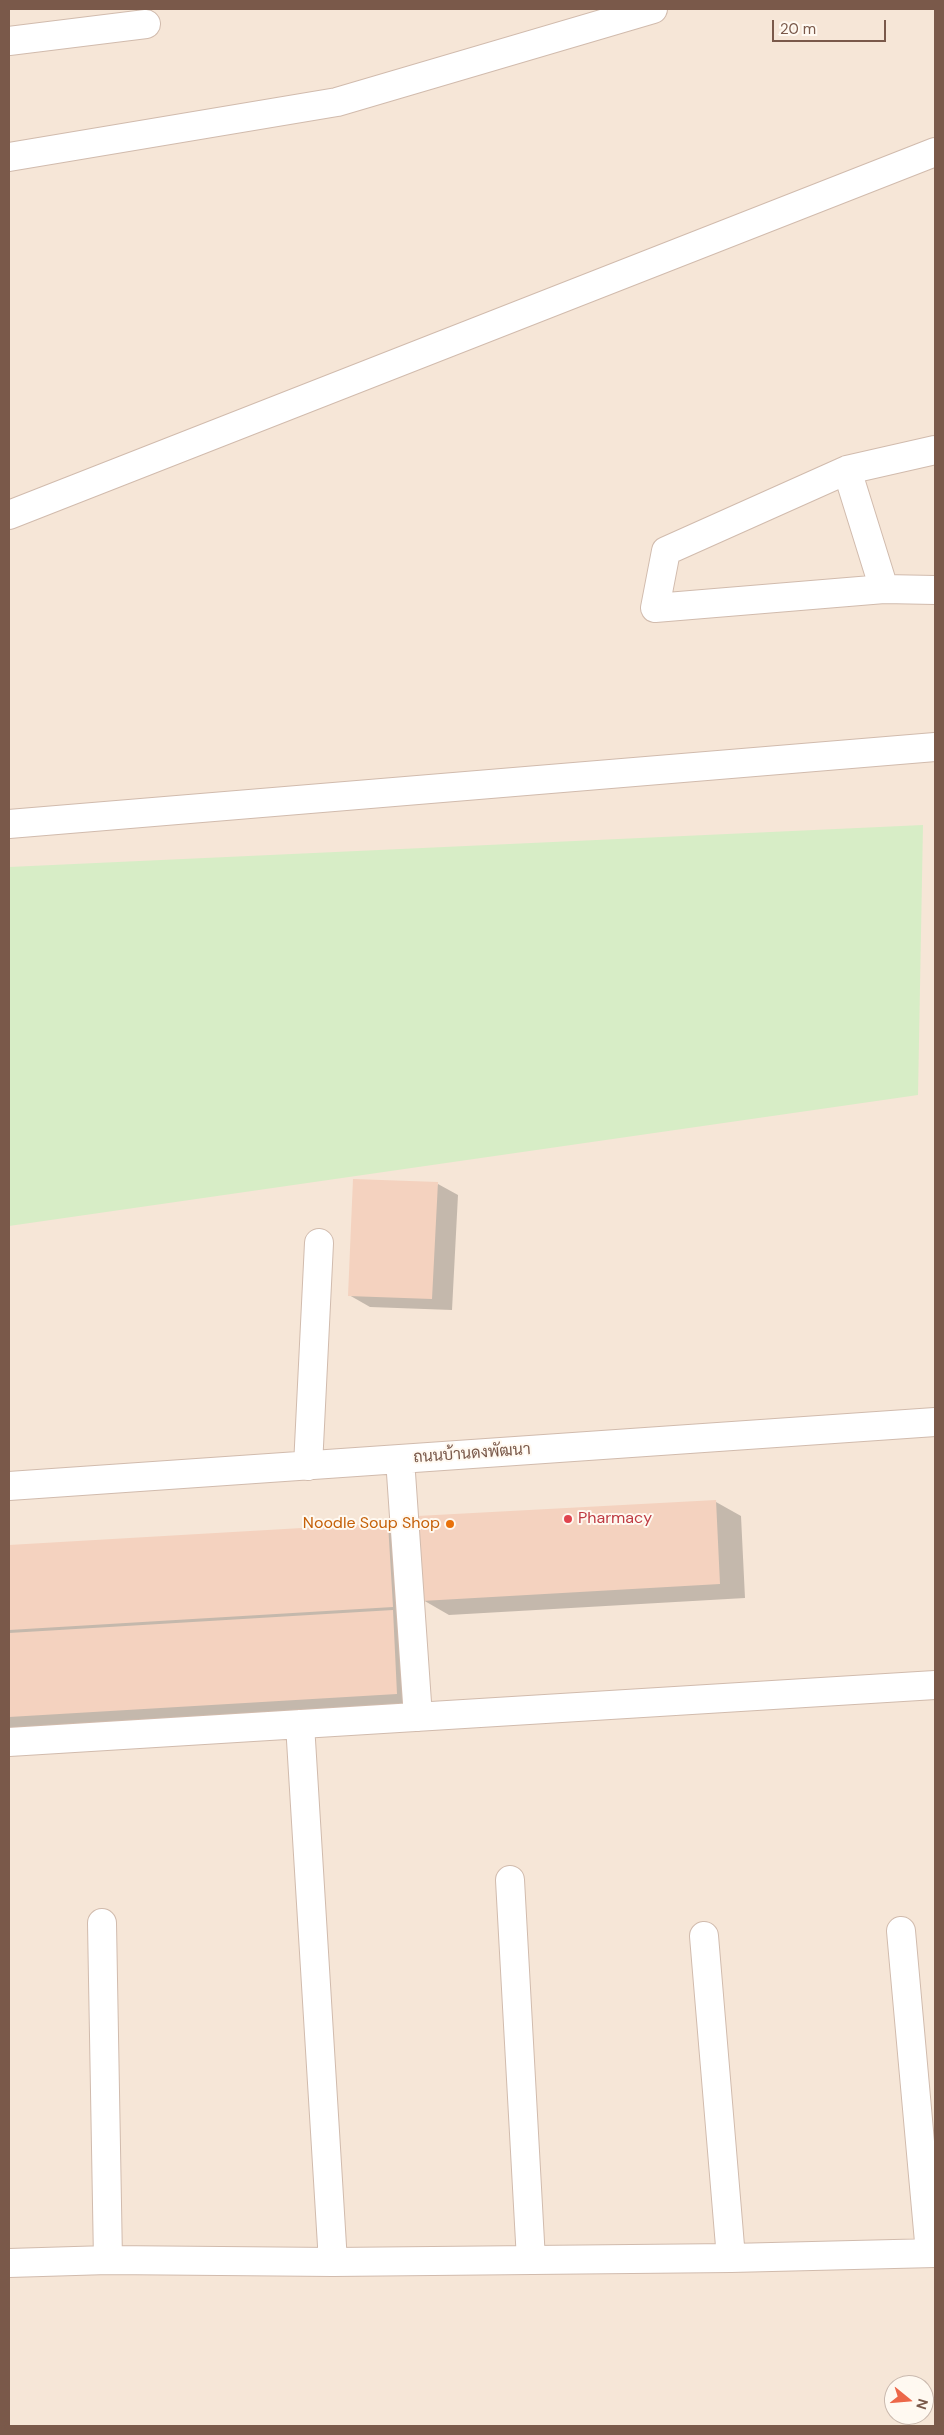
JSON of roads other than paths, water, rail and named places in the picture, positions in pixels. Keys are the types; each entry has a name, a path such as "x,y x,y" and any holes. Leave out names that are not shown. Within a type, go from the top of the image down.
{"street":[{"path":"9,157 338,102 652,9"},
{"path":"9,41 146,24"},
{"path":"9,515 935,152"},
{"path":"935,450 847,470 666,550 655,608 884,589 935,590"},
{"path":"847,470 884,589"},
{"path":"9,824 935,747"},
{"path":"308,1466 319,1243"},
{"name":"ถนนบ้านดงพัฒนา","path":"9,1486 935,1422"},
{"path":"400,1459 418,1717"},
{"path":"9,1742 935,1685"},
{"path":"300,1724 334,2262"},
{"path":"510,1880 531,2260"},
{"path":"102,1923 108,2260"},
{"path":"9,2263 108,2260 334,2262 732,2258 933,2253 901,1931"},
{"path":"704,1936 732,2258"}],"place":[{"name":"Pharmacy","path":"568,1519"},
{"name":"Noodle Soup Shop","path":"450,1524"}]}
